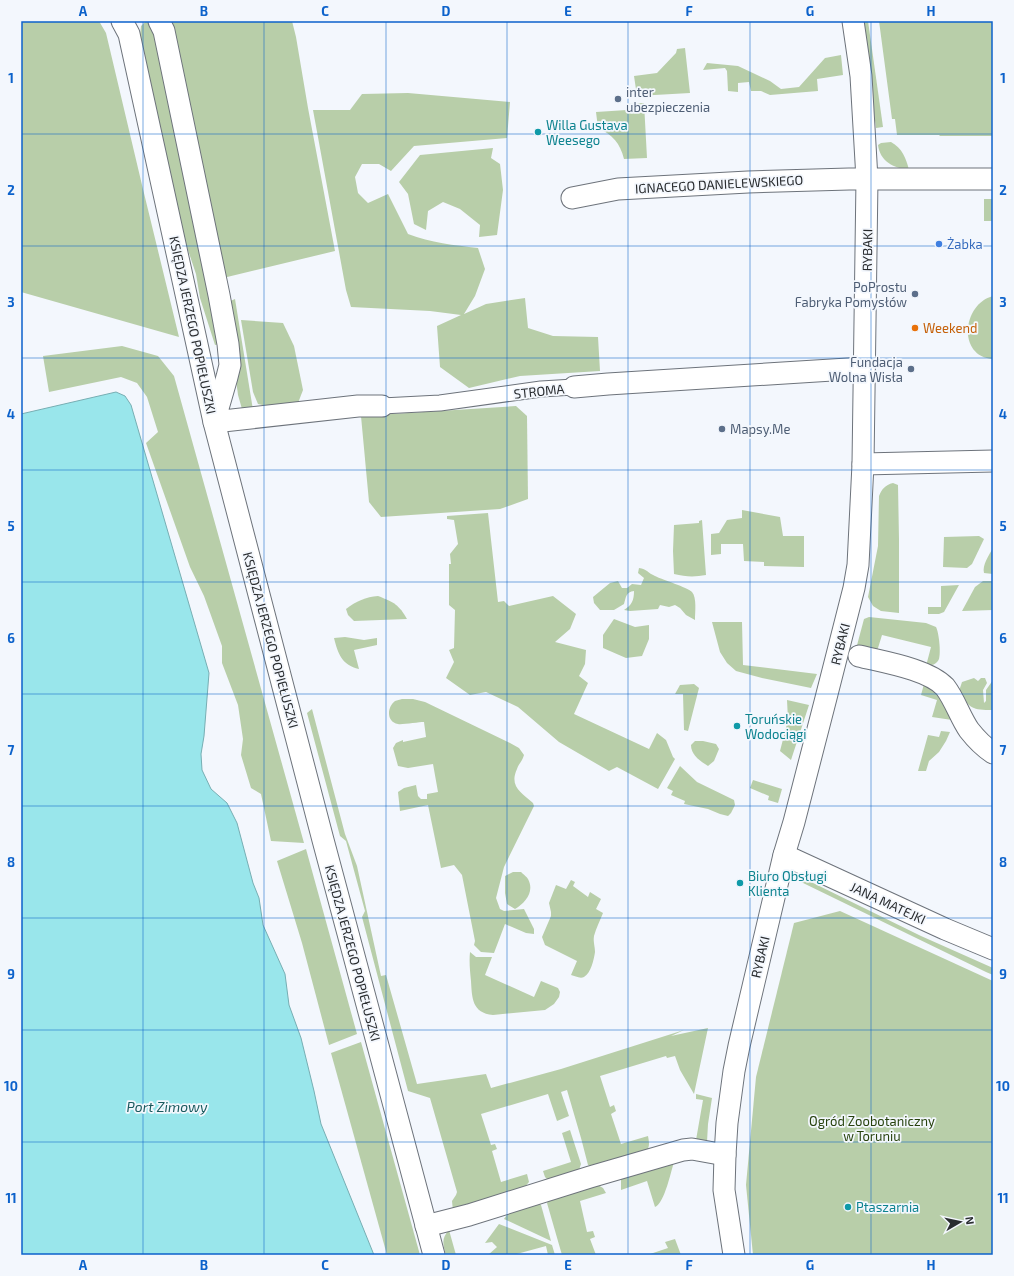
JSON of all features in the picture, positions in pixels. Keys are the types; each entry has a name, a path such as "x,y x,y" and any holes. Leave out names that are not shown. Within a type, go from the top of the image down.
{"street":[{"name":"KSIĘDZA JERZEGO POPIEŁUSZKI","path":"122,21 129,34 214,422 323,840 434,1255"},
{"path":"159,21 164,31 168,46 228,344 230,365 228,377 214,422"},
{"name":"RYBAKI","path":"734,1255 724,1190 727,1123 734,1071 784,855 794,822 854,588 858,565 863,464 867,179 861,76 853,21"},
{"name":"IGNACEGO DANIELEWSKIEGO","path":"572,198 618,189 748,182 867,179 993,179"},
{"name":"STROMA","path":"214,422 358,406 440,403 541,389 864,368"},
{"path":"863,464 993,461"},
{"path":"859,656 907,668 931,677 945,687 969,730 982,746 993,753"},
{"name":"JANA MATEJKI","path":"784,855 944,929 993,949"},
{"path":"426,1226 469,1215 596,1175 683,1150 692,1149 725,1155"}],"green space":[{"path":"21,21 99,21 106,33 179,337 21,292"},
{"path":"146,21 153,21 220,344 215,345 200,298 196,274 179,223 165,150 139,46 141,26"},
{"path":"170,21 292,21 335,251 223,278"},
{"path":"862,21 868,21 883,127 876,128"},
{"path":"879,21 993,21 993,136 897,135 895,119 892,119"},
{"path":"685,48 690,93 637,96 634,76 657,73 676,53 677,49"},
{"path":"841,55 843,75 817,79 818,91 770,95 761,91 751,91 749,82 738,83 738,92 728,91 727,71 725,68 703,70 707,63 738,66 770,81 781,89 799,87 825,58"},
{"path":"408,93 510,102 507,138 414,146 391,171 379,164 362,164 355,177 358,193 368,203 388,194 408,234 434,242 478,248 485,269 475,296 464,314 486,304 525,298 528,328 553,336 598,337 600,371 520,376 469,388 440,367 437,326 461,315 430,311 351,307 346,290 313,110 350,110 362,94"},
{"path":"644,103 647,158 624,159 615,140 598,128 596,112 627,110 627,104"},
{"path":"891,142 898,147 903,154 909,170 898,168 888,163 881,155 878,145 881,143"},
{"path":"493,148 491,158 500,164 503,190 497,235 479,237 480,225 460,209 443,202 428,211 426,230 414,224 408,194 399,182 420,155"},
{"path":"984,199 993,199 993,221 984,221"},
{"path":"993,296 993,359 981,356 973,349 969,340 968,330 970,319 975,309 983,301"},
{"path":"235,299 253,410 242,409 238,395 226,303"},
{"path":"241,320 283,323 294,346 303,390 298,403 271,407 258,404 253,392"},
{"path":"122,346 158,356 174,376 304,843 271,841 261,794 251,788 241,755 243,739 238,705 222,663 222,646 204,596 190,567 146,443 158,432 147,397 137,383 121,377 49,392 43,356"},
{"path":"516,406 527,416 528,499 500,509 381,517 369,502 361,416"},
{"path":"893,483 898,485 899,613 881,611 873,606 868,597 878,546 879,496 884,488"},
{"path":"742,510 780,517 783,536 804,536 804,567 764,566 764,562 744,561 743,544 721,544 721,554 711,555 711,534 719,533 727,520 742,518"},
{"path":"488,513 498,602 504,601 509,606 553,596 576,614 570,629 555,642 586,650 585,664 579,676 588,683 574,714 649,749 657,733 666,740 675,759 658,789 617,767 609,771 559,742 518,707 486,692 470,695 446,678 454,662 449,650 454,648 455,610 449,605 449,564 451,564 450,554 458,544 454,520 447,519 447,516"},
{"path":"702,520 706,575 683,576 674,574 674,525 699,523 699,521"},
{"path":"979,536 984,539 972,564 967,568 943,567 944,537"},
{"path":"993,548 993,574 984,573 985,563"},
{"path":"639,568 692,592 695,601 695,620 686,615 675,605 669,607 660,605 658,609 624,610 632,602 634,591 628,594 624,604 614,610 600,610 594,603 593,597 610,583 618,581 622,588 627,588 632,584 641,585 644,578 638,573"},
{"path":"983,581 993,581 993,610 962,611 975,587"},
{"path":"959,585 944,612 939,614 928,614 928,607 941,607 941,586"},
{"path":"378,596 396,604 407,619 354,621 348,615 346,609 357,602 365,598"},
{"path":"869,617 926,623 936,627 940,647 940,656 938,661 930,666 926,666 931,647 882,635 878,648 875,652 856,649 864,619"},
{"path":"614,619 635,627 649,625 649,639 642,656 626,658 603,648 603,635"},
{"path":"712,622 742,622 743,665 817,674 811,688 736,671 727,663 720,652"},
{"path":"345,637 364,640 377,638 377,645 354,650 359,669 348,665 339,654 334,638"},
{"path":"974,678 978,681 981,678 985,678 987,683 983,690 984,703 986,701 986,690 993,680 993,710 980,710 972,707 966,702 959,691 962,682"},
{"path":"694,684 699,688 688,731 684,730 683,694 675,694 680,685"},
{"path":"924,684 942,699 952,720 932,717 937,700 921,695"},
{"path":"402,699 413,699 425,702 510,743 519,748 524,755 517,769 514,780 518,789 533,803 534,806 504,867 496,898 500,909 504,911 524,909 534,929 534,934 526,933 505,924 494,953 481,952 474,945 475,941 462,875 454,865 441,868 428,805 400,811 398,792 404,788 416,785 418,796 421,799 427,799 427,794 438,792 433,764 408,768 398,766 393,748 396,743 403,740 403,742 426,737 424,722 400,724 394,723 391,720 389,714 390,707 395,701"},
{"path":"787,700 809,705 791,760 780,751 788,720"},
{"path":"312,709 345,834 357,866 381,976 386,975 417,1084 486,1074 491,1088 561,1069 684,1030 671,1036 708,1028 694,1094 680,1070 675,1056 667,1058 666,1056 600,1076 610,1107 614,1105 616,1111 611,1114 621,1144 648,1136 649,1145 647,1151 592,1167 588,1165 567,1090 561,1092 569,1116 557,1121 548,1094 481,1114 491,1145 495,1144 497,1149 492,1151 501,1182 527,1174 529,1182 523,1189 453,1211 452,1201 457,1192 430,1098 408,1091 362,917 365,911 346,841 340,836 307,713"},
{"path":"941,731 950,732 946,741 939,752 929,761 926,771 918,771 928,735 939,737"},
{"path":"695,741 716,744 719,749 714,761 708,766 694,755 691,745"},
{"path":"680,766 697,782 734,800 735,805 731,813 728,816 708,809 684,804 685,801 671,795 673,791 667,788"},
{"path":"753,780 782,789 778,803 768,800 769,796 750,788"},
{"path":"306,849 357,1034 329,1045 302,943 277,861"},
{"path":"513,872 521,872 526,876 530,884 530,893 528,897 515,909 507,904 505,893 505,876"},
{"path":"571,880 575,882 573,886 588,897 590,892 601,899 596,909 603,913 594,936 595,952 592,966 589,972 582,978 571,975 577,961 545,945 542,937 551,916 549,903 556,885 566,889"},
{"path":"807,880 921,936 993,968 993,975 801,882"},
{"name":"Ogród Zoobotaniczny w Toruniu","path":"840,911 993,981 993,1255 753,1255 746,1185 756,1077 794,923"},
{"path":"470,952 476,957 492,957 485,975 534,997 541,981 558,988 560,992 559,997 554,1004 545,1010 493,1015 486,1014 474,1004"},
{"path":"361,1042 420,1255 387,1255 331,1053"},
{"path":"696,1094 712,1098 707,1142 696,1140 703,1100 696,1099"},
{"path":"570,1130 581,1164 579,1170 548,1180 543,1171 571,1162 562,1133"},
{"path":"675,1159 665,1193 659,1204 655,1207 647,1181 621,1190 621,1176"},
{"path":"598,1185 603,1188 606,1193 580,1201 587,1232 593,1231 595,1237 590,1239 596,1255 562,1255 547,1203 550,1197"},
{"path":"535,1201 541,1205 551,1241 504,1219 511,1209"},
{"path":"499,1224 552,1245 555,1255 548,1255 546,1246 513,1255 488,1255 497,1247 492,1242 485,1243"},
{"path":"449,1230 456,1255 446,1255 444,1239"},
{"path":"675,1239 681,1255 647,1255 668,1248 665,1242"}],"water":[{"name":"Port Zimowy","path":"116,392 125,396 131,405 209,673 204,736 201,754 202,770 211,789 227,803 237,823 253,883 259,898 263,925 285,974 289,1005 301,1038 321,1124 374,1255 21,1255 21,414"}],"place":[{"name":"inter ubezpieczenia","path":"618,99"},
{"name":"Willa Gustava Weesego","path":"538,132"},
{"name":"Żabka","path":"939,244"},
{"name":"PoProstu Fabryka Pomysłów","path":"915,294"},
{"name":"Weekend","path":"915,328"},
{"name":"Fundacja Wolna Wisła","path":"911,369"},
{"name":"Mapsy.Me","path":"722,429"},
{"name":"Toruńskie Wodociągi","path":"737,726"},
{"name":"Biuro Obsługi Klienta","path":"740,883"},
{"name":"Ptaszarnia","path":"848,1207"}]}
